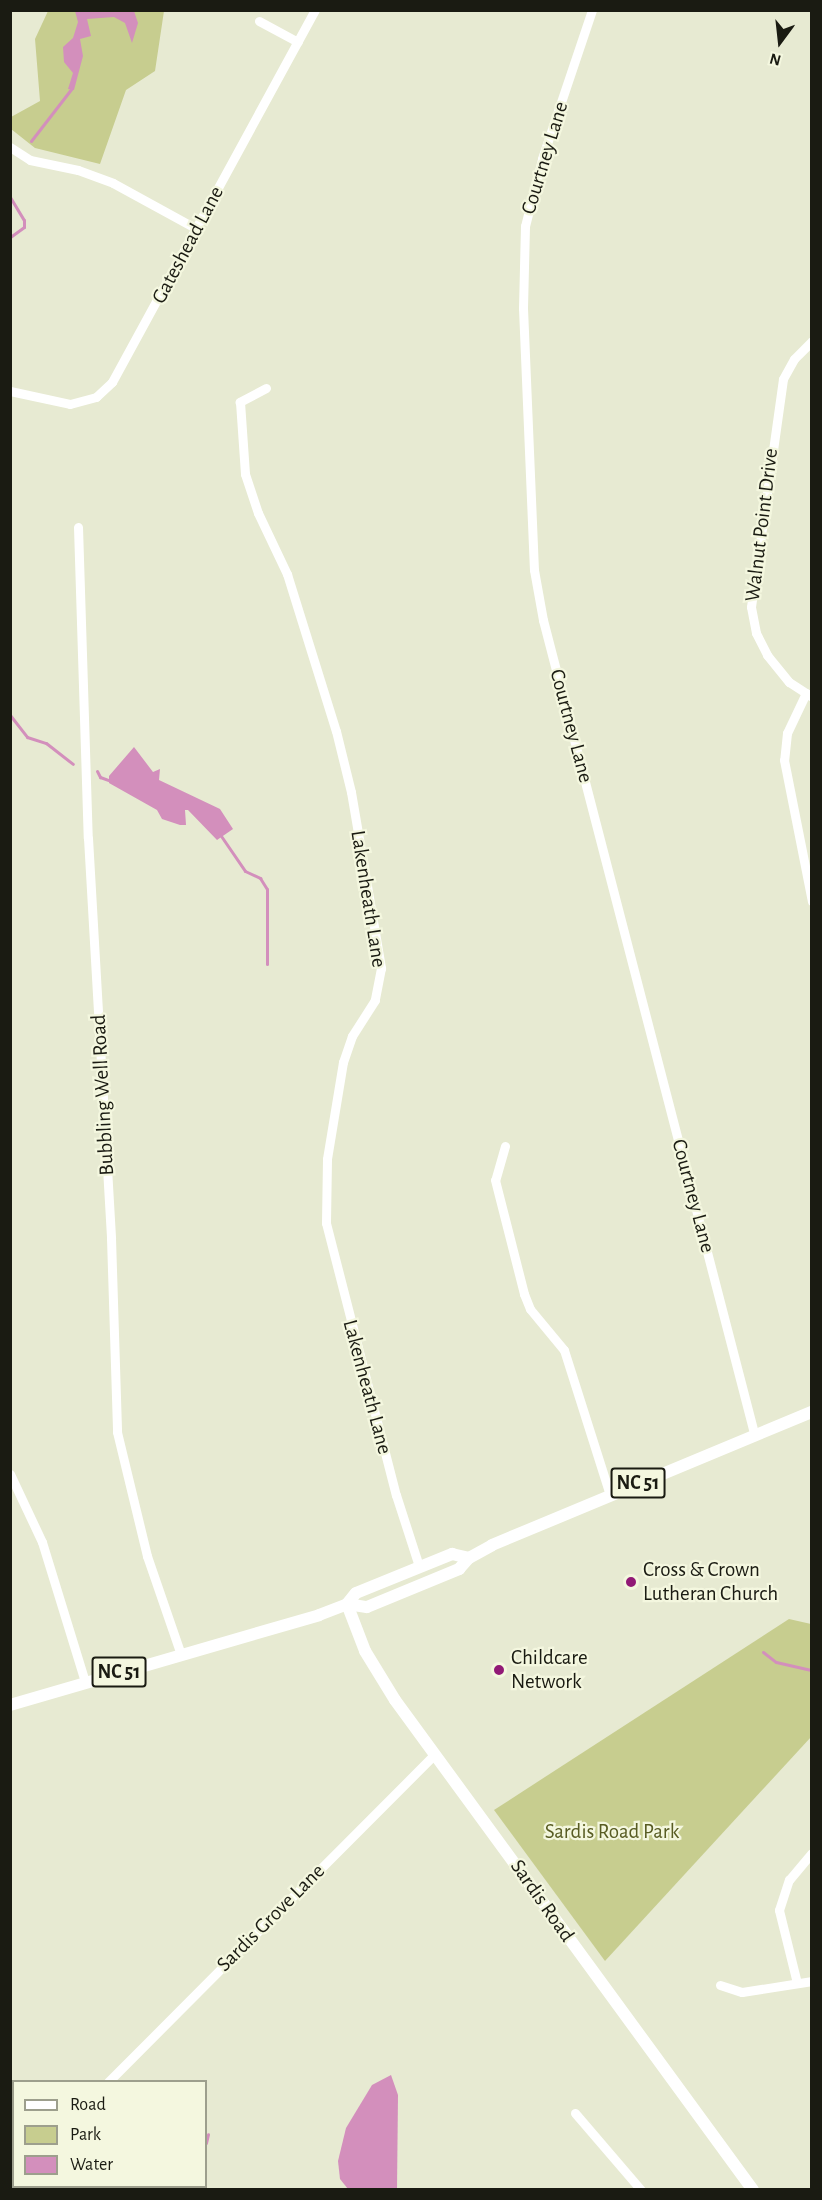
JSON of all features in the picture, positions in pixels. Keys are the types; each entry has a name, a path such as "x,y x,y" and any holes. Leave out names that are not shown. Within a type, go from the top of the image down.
{"main road":[{"name":"NC 51","path":"10,1704 347,1604 367,1607 459,1569 469,1558 610,1495 754,1433 812,1412"},
{"name":"NC 51","path":"347,1604 357,1593 419,1566 452,1554 469,1558"},
{"name":"Sardis Road","path":"347,1604 379,1677 753,2190"}],"street":[{"name":"Gateshead Lane","path":"10,391 70,404 85,402 105,390 119,372 315,10"},
{"name":"Courtney Lane","path":"592,10 542,159 525,226 523,308 534,570 546,631 754,1433"},
{"path":"259,21 298,42"},
{"path":"10,147 30,160 78,170 113,183 197,229"},
{"name":"Walnut Point Drive","path":"808,695 781,674 766,656 756,633 751,607 783,379 794,359 812,341"},
{"name":"Lakenheath Lane","path":"266,388 240,402 245,474 258,513 287,574 336,732 351,792 381,968 375,1000 352,1036 343,1062 327,1159 326,1223 393,1484 419,1566"},
{"name":"Bubbling Well Road","path":"78,527 87,815 117,1432 147,1556 181,1654"},
{"path":"808,695 787,733 784,760 812,901"},
{"path":"505,1146 495,1180 524,1294 530,1309 564,1350 610,1495"},
{"path":"10,1474 42,1542 85,1682"},
{"name":"Sardis Grove Lane","path":"110,2080 435,1754"},
{"path":"797,1983 779,1910 789,1880 812,1853"},
{"path":"720,1985 742,1992 812,1981"},
{"path":"575,2113 642,2190"}],"green space":[{"path":"48,11 164,11 155,71 126,90 100,164 35,148 11,129 11,117 40,101 35,39"},
{"name":"Sardis Road Park","path":"789,1619 811,1624 811,1737 605,1961 494,1810"}],"water":[{"path":"75,11 134,11 138,23 132,43 125,23 114,17 87,19 91,36 80,39 83,56 74,90 68,89 73,73 64,62 63,47 73,38 78,22"},
{"path":"134,747 153,772 160,769 159,780 220,809 233,829 217,840 188,810 185,810 186,825 162,819 157,810 109,783 109,776"},
{"path":"391,2075 398,2095 397,2189 348,2189 340,2179 338,2161 346,2128 372,2085"}],"waterway":[{"path":"31,141 72,88"},
{"path":"10,197 24,220 24,227 10,237"},
{"path":"10,715 27,737 46,743 73,764"},
{"path":"97,771 100,777 111,781"},
{"path":"219,833 245,871 260,878 267,889 267,964"},
{"path":"763,1652 776,1662 812,1670"},
{"path":"207,2138 208,2134"}],"place":[{"name":"Cross & Crown Lutheran Church","path":"631,1582"},
{"name":"Childcare Network","path":"499,1670"}]}
